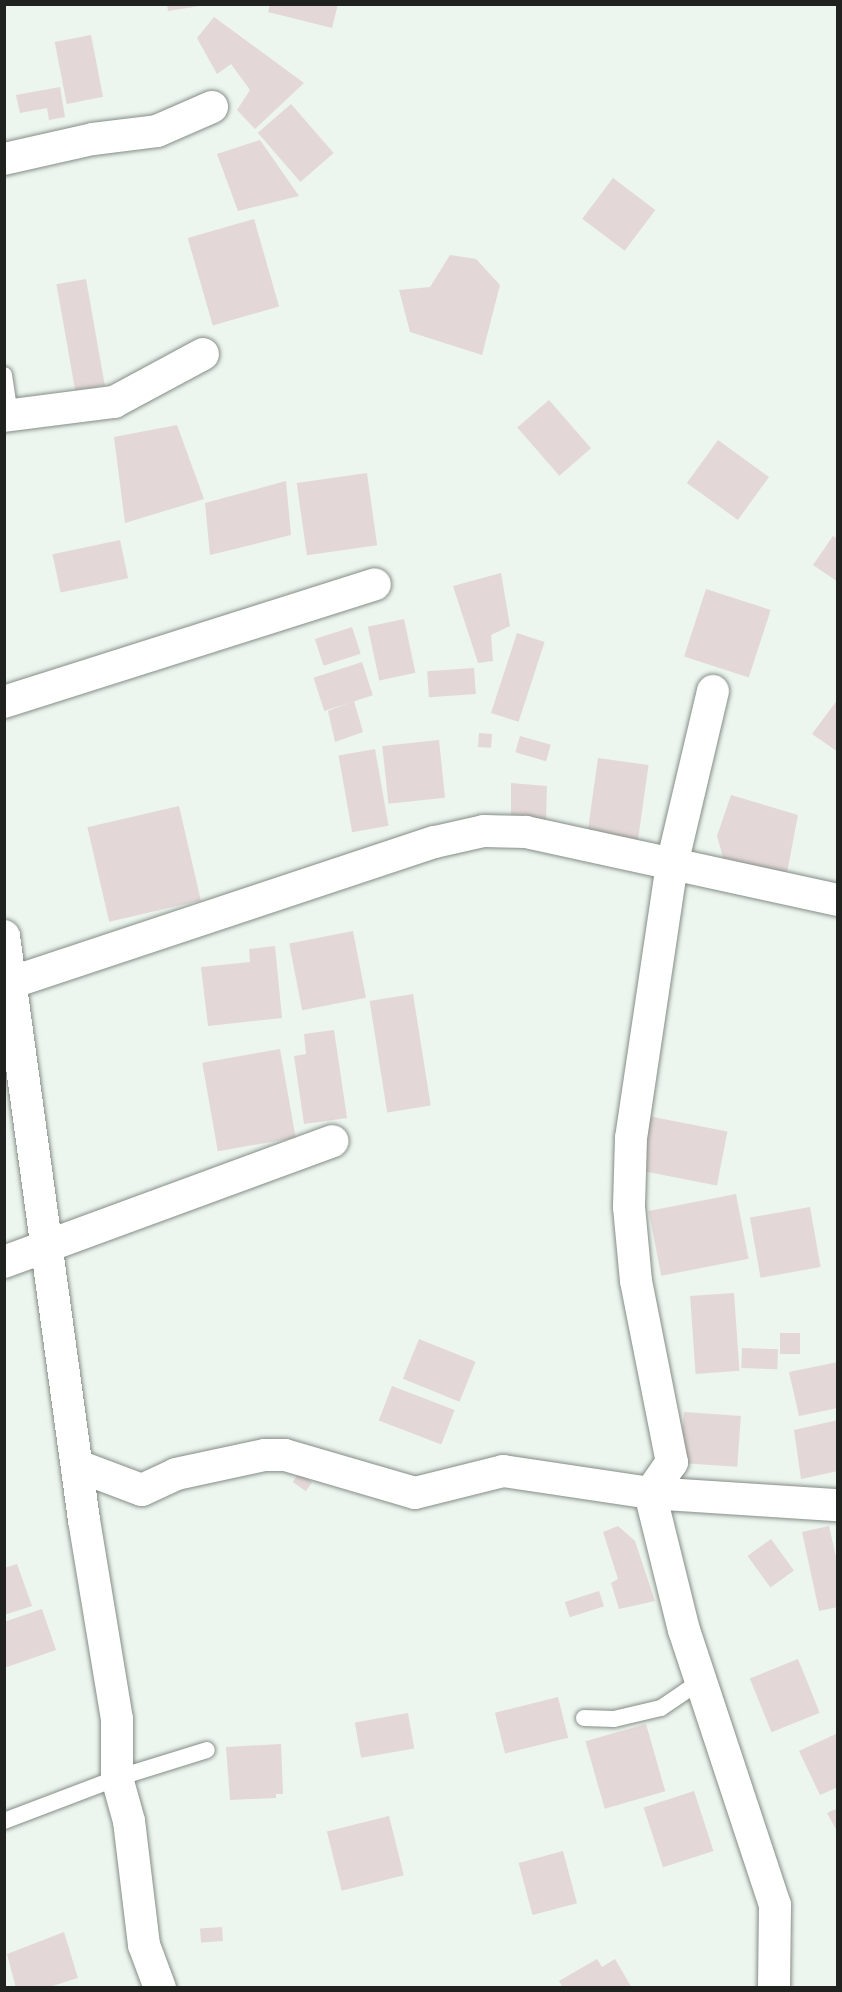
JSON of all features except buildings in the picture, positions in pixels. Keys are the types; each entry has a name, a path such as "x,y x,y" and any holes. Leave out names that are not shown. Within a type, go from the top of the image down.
{"street":[{"path":"4,159 93,140 157,131 212,107"},
{"path":"7,416 114,402 202,354"},
{"path":"4,702 375,584"},
{"path":"713,691 672,864 630,1137 628,1207 636,1281 672,1462 650,1493 684,1630 775,1905 774,1988"},
{"path":"8,984 435,842 484,831 526,832 837,900"},
{"path":"4,936 8,984 117,1719 117,1778 129,1821 144,1945 160,1988"},
{"path":"4,1262 332,1141"},
{"path":"78,1466 142,1490 176,1474 265,1455 285,1455 415,1493 503,1471 650,1493 837,1505"}],"lane":[{"path":"4,375 7,416"},
{"path":"584,1718 614,1719 661,1708 702,1680"},
{"path":"4,1821 117,1778 207,1750"}]}
